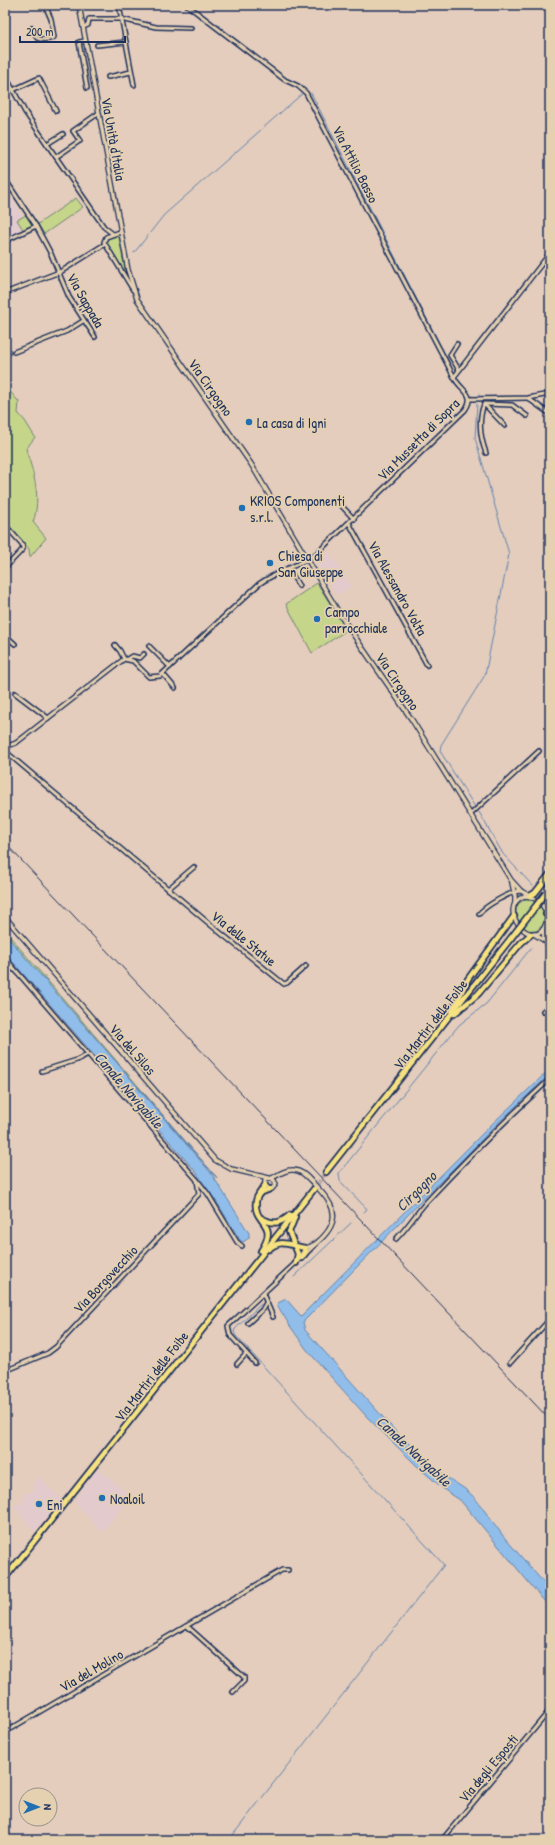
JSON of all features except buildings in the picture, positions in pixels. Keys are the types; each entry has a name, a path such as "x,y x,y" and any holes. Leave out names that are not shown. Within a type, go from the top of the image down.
{"highway":[{"path":"530,896 535,893 550,874"},
{"name":"Via Martiri delle Foibe","path":"326,1172 550,889"},
{"path":"546,914 550,907"},
{"path":"448,1018 465,983 514,916"},
{"path":"448,1018 478,994 521,943 532,934"},
{"path":"256,1261 268,1236 267,1227 256,1208 256,1202 265,1185"},
{"path":"260,1193 270,1189"},
{"name":"Via Martiri delle Foibe","path":"5,1578 314,1189"},
{"path":"260,1217 272,1223 280,1223 299,1208"},
{"path":"296,1264 298,1254 296,1245 289,1236 289,1232 299,1208"},
{"path":"256,1261 274,1245 284,1242 305,1248 306,1252 302,1258"}],"street":[{"path":"32,28 39,39 52,39 54,37 51,19 45,5"},
{"name":"Via Unità d'Italia","path":"79,5 129,276"},
{"path":"119,5 134,85"},
{"name":"Via Attilio Basso","path":"187,5 285,80 298,86 306,93 454,377"},
{"path":"83,28 88,25 89,19 121,19 156,27 191,28"},
{"name":"Via Unità d'Italia","path":"85,41 79,42 87,88"},
{"path":"97,45 126,42"},
{"path":"108,77 131,72"},
{"path":"5,75 47,144 104,227 113,234"},
{"path":"13,90 39,78 56,111"},
{"name":"Via Unità d'Italia","path":"56,157 79,142 73,131 99,114"},
{"path":"47,144 63,134"},
{"name":"Via Sappada","path":"5,179 36,226 69,297 95,338"},
{"path":"5,241 36,226"},
{"path":"5,293 58,273 71,266 104,243 106,237 104,227"},
{"path":"106,237 120,232"},
{"path":"104,243 133,290"},
{"name":"Via Mussetta di Sopra","path":"163,674 252,590 268,577 307,560 317,553 354,519 465,410 470,403 470,399 454,377 550,253"},
{"name":"Via Cirgogno","path":"129,276 133,290 149,317 251,464 307,560 350,629 412,720 511,880 521,891 530,896"},
{"path":"14,352 66,331 83,320"},
{"path":"457,344 450,355 453,363 459,370"},
{"path":"470,399 528,398 550,394"},
{"path":"528,398 550,414"},
{"path":"483,399 484,404 481,412 481,434 486,453"},
{"path":"484,404 512,405 527,416"},
{"path":"484,404 505,426"},
{"path":"336,500 354,519"},
{"name":"Via Alessandro Volta","path":"349,523 427,665"},
{"path":"5,525 22,544 23,548 5,568"},
{"path":"288,568 299,586"},
{"path":"5,634 15,644"},
{"path":"115,645 125,659"},
{"path":"149,646 170,667"},
{"path":"5,747 16,743 125,659 132,656 140,658 144,654"},
{"path":"125,659 133,660 149,677 156,678 163,674 175,688"},
{"path":"15,693 48,718"},
{"path":"471,814 539,751"},
{"name":"Via delle Statue","path":"5,752 72,811 284,984 306,966"},
{"path":"168,889 194,868"},
{"name":"Via Cirgogno","path":"511,880 515,891 514,905"},
{"path":"479,914 515,891"},
{"name":"Via Cirgogno","path":"515,891 521,891"},
{"path":"546,943 521,929 514,916 514,905 520,898 530,896 539,900 546,914 547,920 543,930 546,943 550,950"},
{"name":"Via del Silos","path":"5,917 215,1160 232,1169 270,1178"},
{"path":"532,934 543,930"},
{"path":"5,958 197,1180 208,1194 237,1242 242,1246"},
{"path":"5,962 7,968 18,972"},
{"path":"543,1011 550,1005"},
{"path":"42,1071 77,1060 88,1054"},
{"path":"396,1240 405,1231 425,1203 445,1182 496,1130 550,1079"},
{"path":"255,1363 230,1335 228,1326 296,1264 330,1230 332,1224 332,1207 322,1192 298,1171 290,1170 282,1172 270,1178 265,1185"},
{"path":"258,1176 270,1189 275,1187 282,1172"},
{"path":"270,1178 276,1184"},
{"path":"197,1180 199,1194 208,1194"},
{"name":"Via Borgovecchio","path":"5,1371 48,1353 56,1347 199,1194"},
{"path":"296,1264 305,1248 317,1243"},
{"path":"263,1294 273,1317"},
{"path":"248,1323 262,1310 266,1303"},
{"path":"510,1364 550,1319"},
{"path":"237,1364 246,1354"},
{"name":"Via del Molino","path":"5,1732 282,1570 288,1570"},
{"path":"188,1626 244,1677 244,1681 232,1692"},
{"name":"Via degli Esposti","path":"442,1840 550,1710"}],"shaded area":[{"path":"11,198 23,217 17,221 24,231 5,239 5,202"},
{"path":"328,550 352,586 337,595 316,563 328,554"},
{"name":"Noaloil","path":"98,1468 131,1496 104,1531 101,1532 74,1501"},
{"name":"Eni","path":"39,1477 61,1499 35,1532 14,1507 17,1503 20,1505 25,1498 23,1496 27,1492 29,1493 34,1489 31,1486"}],"green space":[{"path":"76,198 83,207 44,234 38,224"},
{"path":"26,215 32,225 24,231 17,220"},
{"path":"117,236 119,238 126,276 106,243 108,239"},
{"path":"5,380 7,388 19,402 18,413 35,437 26,449 34,476 37,494 36,513 33,522 46,538 30,557 29,549 5,521"},
{"name":"Campo parrocchiale","path":"317,583 347,630 312,653 286,604"},
{"path":"527,898 535,901 543,911 545,920 544,924 536,931 526,930 517,919 516,909 518,904"},
{"path":"5,931 217,1178 5,934"}],"water":[{"name":"Canale Navigabile","path":"5,934 217,1178 137,1087 211,1173 249,1233 249,1238 243,1242 240,1240 196,1172 5,953"},
{"name":"Canale Navigabile","path":"550,1069 550,1074 498,1123 303,1322 305,1330 398,1434 445,1476 465,1489 475,1498 504,1537 550,1590 550,1608 460,1500 446,1491 418,1467 367,1417 307,1350 277,1305 286,1299 301,1316 493,1123"}],"waterway":[{"path":"134,253 164,215 303,93"},
{"path":"311,93 451,366"},
{"path":"475,807 440,751 441,745 485,675 509,554 475,438 477,404"},
{"path":"479,812 503,854 533,886"},
{"path":"364,1212 367,1209 340,1181 339,1173 459,1025 487,1003 531,948"},
{"path":"294,1277 351,1223"},
{"path":"229,1840 444,1565 236,1336 234,1332 235,1329 261,1304"}],"tunnel":[{"path":"314,1189 326,1172"}],"railway":[{"path":"5,843 550,1420"}],"place":[{"name":"La casa di Igni","path":"249,422"},
{"name":"KRIOS Componenti s.r.l.","path":"242,508"},
{"name":"Chiesa di San Giuseppe","path":"270,563"},
{"name":"Campo parrocchiale","path":"317,619"},
{"name":"Noaloil","path":"102,1498"},
{"name":"Eni","path":"39,1504"}],"water label":[{"name":"Cirgogno","path":"416,1191"}]}
